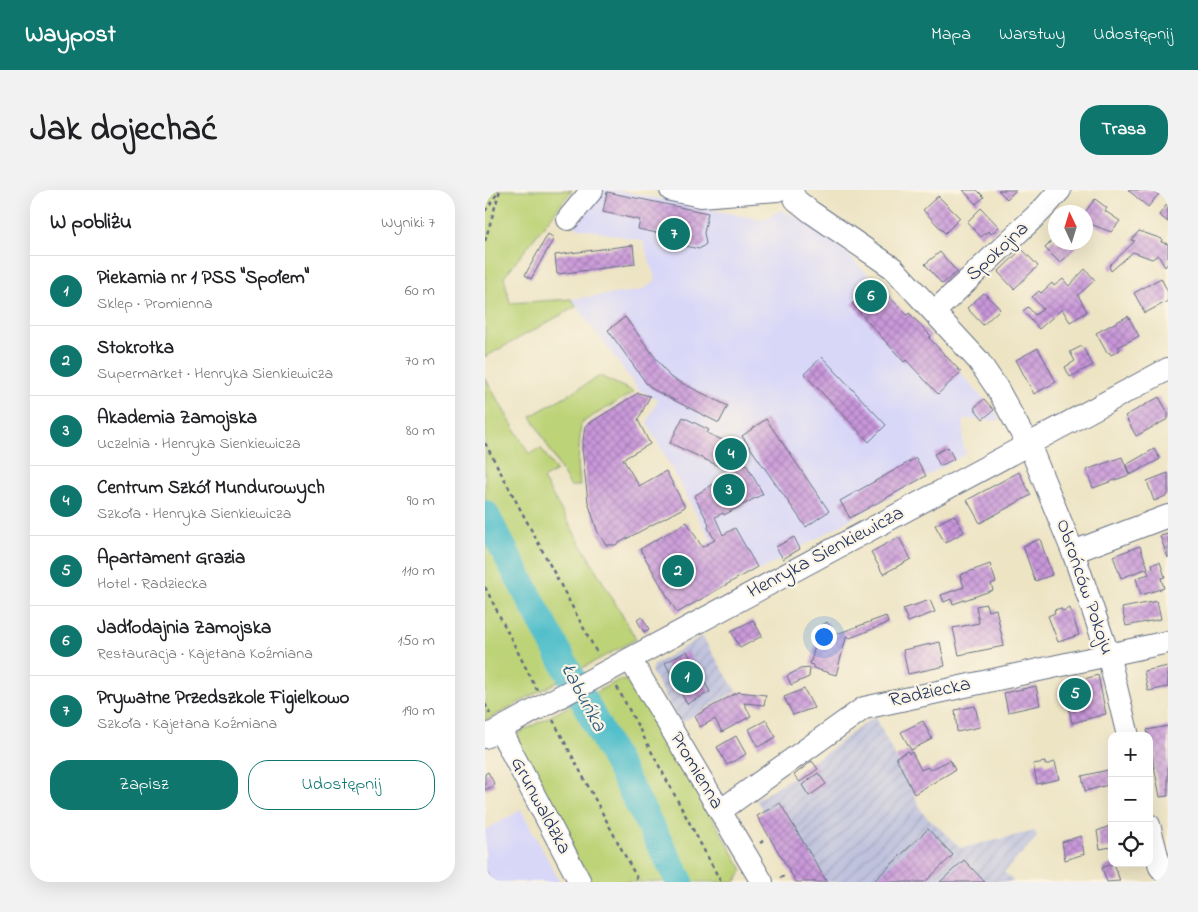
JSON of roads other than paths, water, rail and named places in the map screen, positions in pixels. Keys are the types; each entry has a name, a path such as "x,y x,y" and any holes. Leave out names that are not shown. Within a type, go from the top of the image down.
{"street":[{"path":"568,219 592,190"},
{"path":"671,190 701,196 787,192"},
{"name":"Spokojna","path":"934,312 1043,210 1059,190"},
{"name":"Obrońców Pokoju","path":"787,192 811,212 893,268 988,374 1028,443 1073,552 1108,654 1127,732"},
{"name":"Henryka Sienkiewicza","path":"492,734 1168,369"},
{"path":"1073,552 1168,516"},
{"name":"Radziecka","path":"720,811 864,708 1168,642"},
{"name":"Promienna","path":"631,659 762,882"},
{"name":"Grunwaldzka","path":"492,734 580,882"},
{"path":"1153,836 1165,868"}],"waterway":[{"name":"Łabuńka","path":"485,514 680,882"}],"place":[{"name":"Prywatne Przedszkole Figielkowo","path":"674,234"},
{"name":"Jadłodajnia Zamojska","path":"871,296"},
{"name":"Centrum Szkół Mundurowych","path":"731,454"},
{"name":"Akademia Zamojska","path":"729,490"},
{"name":"Stokrotka","path":"678,571"},
{"name":"Piekarnia nr 1 PSS \"Społem\"","path":"687,677"},
{"name":"Apartament Grazia","path":"1075,694"}]}
